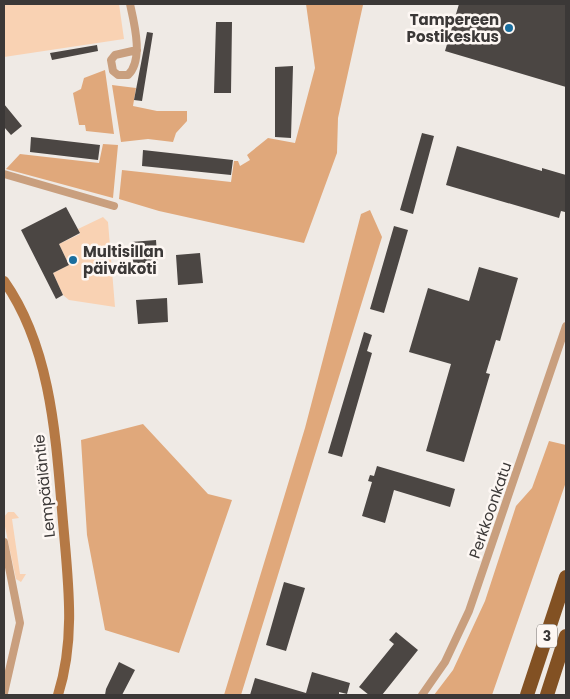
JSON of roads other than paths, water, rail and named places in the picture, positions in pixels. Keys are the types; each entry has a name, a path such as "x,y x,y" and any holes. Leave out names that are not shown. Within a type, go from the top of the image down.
{"highway":[{"name":"3","path":"528,695 566,577"},
{"name":"3","path":"547,695 566,636"}],"main road":[{"name":"Lempääläntie","path":"4,281 18,304 30,330 50,404 70,610 66,665 58,695"}],"street":[{"path":"130,4 137,50"},
{"path":"4,176 14,176 114,206"},
{"name":"Perkkoonkatu","path":"422,695 448,656 469,611 566,326"},
{"path":"4,544 20,623 4,693"}],"place":[{"name":"Tampereen Postikeskus","path":"509,28"},
{"name":"Multisillan päiväkoti","path":"73,260"}]}
